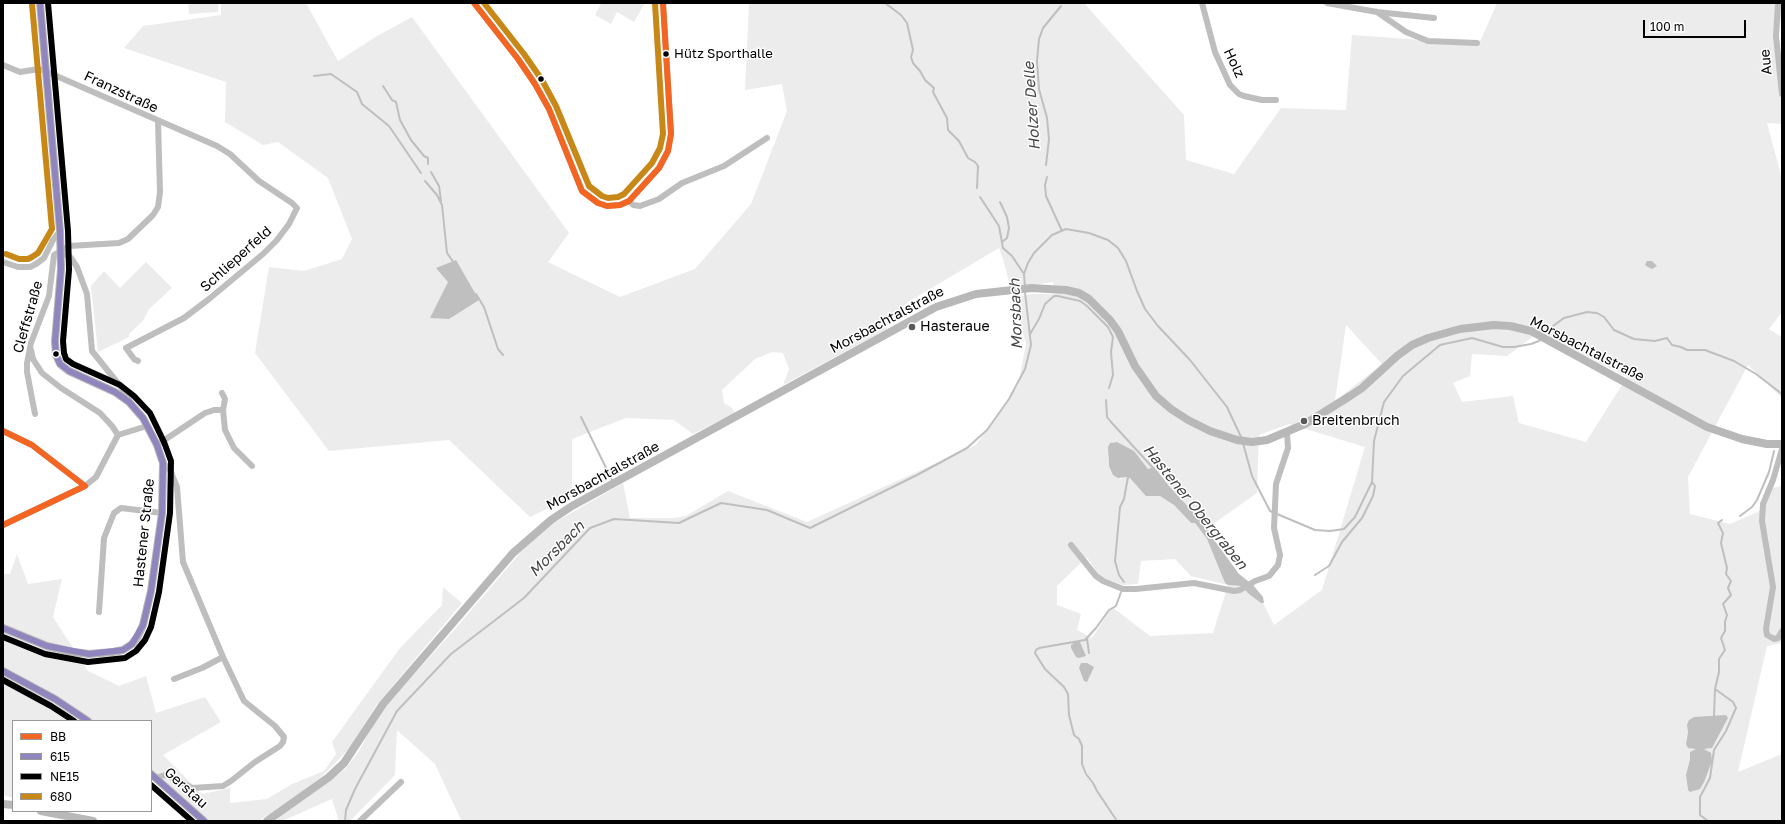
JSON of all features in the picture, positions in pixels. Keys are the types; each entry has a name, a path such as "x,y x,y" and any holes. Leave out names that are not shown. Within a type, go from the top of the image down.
{"main road":[{"name":"Hastener Straße","path":"3,628 48,646 89,654 123,650 132,644 141,630 150,597 162,513 163,463 157,445 136,409 129,402 114,392 69,371 60,364 56,355 55,341 61,275 60,231 40,3"},
{"name":"Morsbachtalstraße","path":"267,821 329,777 344,763 383,704 497,571 528,539 561,513 936,307 976,294 1031,288 1066,290 1079,293 1089,299 1101,310 1118,331 1135,366 1156,396 1171,409 1188,420 1210,431 1237,440 1252,442 1267,440 1287,433 1335,407 1362,388 1397,356 1412,345 1428,338 1460,329 1494,326 1521,328 1546,339 1622,380 1681,415 1707,427 1742,439 1767,444 1782,444"},
{"path":"3,671 55,698 87,720"},
{"name":"Gerstau","path":"153,776 204,821"},
{"path":"46,812 93,821"}],"street":[{"path":"474,3 518,59 535,84 549,109 582,191 598,203 612,206 629,201 659,168 668,151 670,143 663,3"},
{"name":"Holz","path":"1202,3 1215,52 1230,85 1239,94 1244,96 1262,100 1276,100"},
{"path":"1327,3 1377,12 1434,18"},
{"name":"Aue","path":"1778,3 1776,36 1782,94"},
{"path":"1377,12 1406,32 1428,41 1477,43"},
{"path":"3,65 20,72 39,69 45,70"},
{"name":"Franzstraße","path":"45,70 158,120 160,192 158,207 153,215 128,239 119,243 76,245 69,246 60,251"},
{"name":"Schlieperfeld","path":"138,360 131,355 126,348 184,318 196,309 263,254 283,233 297,208 259,181 230,154 217,146 158,120"},
{"path":"629,201 636,206 645,205 659,199 682,183 724,166 766,138"},
{"path":"3,262 18,267 36,264 44,258 53,240 60,231"},
{"path":"60,251 71,258 85,287 87,294 92,351 129,397 129,402"},
{"name":"Cleffstraße","path":"35,414 27,370 31,343 49,296 54,255 60,251"},
{"path":"31,343 33,359 42,373 61,388 100,413 118,435"},
{"name":"Cleffstraße","path":"27,370 38,366"},
{"path":"222,393 225,399 223,410 225,430 230,441 252,466"},
{"path":"157,445 205,413 214,410 223,410"},
{"path":"3,524 85,486 98,474 118,435 147,426"},
{"path":"3,430 32,445 85,486"},
{"path":"1071,545 1096,576 1103,581 1123,588 1136,589 1194,584 1205,585 1227,591 1240,590 1269,576 1278,565 1280,556 1274,532 1274,518 1277,480 1284,465 1288,448 1287,433"},
{"path":"1782,449 1773,480 1763,504 1762,521 1773,587 1766,629 1767,635 1774,639 1778,638 1782,631"},
{"path":"153,776 169,776 192,788 223,786 283,742 284,737 281,732 244,701 223,657 183,562 177,487 170,470 163,463"},
{"path":"99,612 104,538 114,513 121,508 162,513"},
{"path":"174,679 202,668 223,657"},
{"path":"360,821 401,782"}],"shaded area":[{"path":"188,3 219,3 218,12 189,14"},
{"path":"221,3 306,3 338,61 377,36 412,17 569,233 548,262 620,297 695,269 751,204 787,111 782,84 745,90 749,3 1084,3 1184,115 1186,160 1234,174 1281,108 1346,110 1352,35 1479,44 1497,3 1782,3 1782,20 1779,21 1776,57 1782,95 1782,124 1767,123 1782,179 1782,312 1769,329 1782,337 1782,398 1748,365 1688,477 1690,514 1730,524 1764,509 1772,488 1782,486 1782,643 1767,646 1738,772 1782,754 1782,821 458,821 461,820 435,764 397,730 395,775 350,821 339,821 332,799 282,821 278,821 278,818 346,768 359,751 379,714 455,629 526,546 552,524 623,483 630,518 674,518 686,516 728,491 807,522 976,445 1018,386 1026,344 1013,297 1033,294 1055,294 1053,282 1010,285 999,248 908,302 900,310 890,316 887,329 783,385 789,369 783,353 772,352 755,359 722,390 724,403 732,408 735,413 693,434 674,420 626,418 572,439 572,497 530,517 449,440 329,451 255,353 269,267 304,271 342,259 352,239 328,178 278,142 263,145 225,122 226,82 124,48 143,26 221,15","holes":["1346,325 1382,364 1335,401","1539,332 1627,377 1586,442 1519,423 1513,396 1462,402 1453,383 1470,376 1472,354 1507,356","1289,424 1365,447 1322,590 1274,625 1263,603 1241,586 1228,585 1225,583 1207,539 1195,523 1191,523 1174,505 1160,496 1149,496 1129,477 1120,479 1109,466 1108,458 1110,443 1115,442 1136,454 1148,469 1154,467 1169,486 1207,527 1206,529 1257,493 1259,435","1087,557 1100,577 1123,585 1138,584 1141,561 1175,559 1191,576 1228,585 1213,633 1150,636 1112,607 1092,638 1077,630 1081,614 1057,605 1057,586","1728,718 1712,748 1703,749 1688,790 1686,775 1690,752 1698,749 1686,739 1688,732"]},
{"path":"599,3 645,3 634,22 617,12 611,24 595,15 601,4"},
{"path":"456,260 479,300 449,319 430,318 448,282 436,268"},
{"path":"1647,261 1652,261 1657,266 1652,269 1648,267 1645,265"},
{"path":"146,262 172,288 149,309 143,321 129,334 129,337 98,352 91,286 104,271 120,288"},
{"path":"1117,442 1134,451 1148,469 1154,467 1169,486 1207,527 1212,537 1239,574 1253,585 1263,597 1264,603 1261,603 1241,586 1228,585 1225,583 1207,539 1195,523 1191,523 1174,505 1160,496 1146,496 1129,477 1118,478 1113,475 1109,466 1108,447 1110,443"},
{"path":"17,554 28,584 62,579 53,617 88,671 119,686 146,676 156,713 205,697 221,722 163,755 202,794 230,788 230,803 267,799 292,784 324,771 336,754 332,742 400,648 442,605 443,587 462,603 375,707 351,747 320,778 282,807 258,821 210,821 152,773 152,720 12,720 12,798 3,795 3,574 10,574"},
{"path":"1077,641 1080,642 1086,656 1079,658 1076,657 1071,645"},
{"path":"1081,663 1087,663 1094,667 1087,682 1084,681 1079,668"},
{"path":"1726,715 1728,718 1712,748 1704,749 1711,753 1712,761 1704,782 1700,789 1690,792 1688,790 1686,775 1690,752 1696,749 1688,748 1686,744 1688,732 1687,725 1689,720 1694,717"}],"waterway":[{"path":"885,3 901,15 907,23 913,50 911,57 913,63 925,80 934,88 933,92 947,118 948,130 959,141 968,158 975,162 978,166 977,188"},
{"name":"Holzer Delle","path":"1046,165 1049,139 1047,118 1039,89 1037,61 1039,39 1043,28 1061,6"},
{"path":"314,76 331,74 357,92 362,104 389,126 421,173"},
{"path":"383,86 392,100 396,102 400,120 411,140 424,156 428,158 428,164"},
{"path":"431,172 439,186 441,201"},
{"name":"Holzer Delle","path":"1047,177 1045,185 1046,196 1062,231"},
{"path":"425,181 437,195 442,205 447,253 454,263"},
{"path":"980,197 999,226 1003,248 1012,256 1024,274"},
{"path":"1000,202 1007,217 1009,228 1007,238 1002,242"},
{"name":"Morsbach","path":"1025,287 1024,274 1028,263 1034,253 1052,235 1066,229 1089,233 1108,240 1118,248 1126,261 1145,309 1158,326 1190,360 1227,407 1242,439"},
{"name":"Morsbach","path":"345,821 346,810 355,789 397,711 451,654 524,598 590,528 614,519 679,523 721,503 767,510 810,528 917,475 967,448 987,430 1009,399 1025,369 1031,345 1025,292"},
{"path":"476,294 484,307 498,349 503,355"},
{"name":"Hastener Obergraben","path":"1030,334 1039,319 1045,304 1054,296 1080,301 1108,327 1113,337 1111,352 1113,375 1109,388"},
{"name":"Morsbach","path":"1542,334 1564,318 1587,312 1597,313 1604,317 1614,330 1634,339 1655,341 1667,338 1672,345 1687,350 1705,350 1734,361 1756,374 1782,394"},
{"name":"Morsbach","path":"1243,443 1252,476 1270,511 1315,530 1330,531 1344,529 1355,517 1372,482 1374,441 1384,402 1403,376 1440,345 1472,338 1503,347 1514,347 1531,344 1539,341 1541,338"},
{"name":"Hastener Obergraben","path":"1106,400 1107,417 1154,469"},
{"path":"581,417 612,480"},
{"path":"1740,516 1752,507 1757,500 1769,472 1774,451"},
{"path":"1124,582 1119,575 1115,561 1120,507 1124,499 1129,477"},
{"path":"1315,575 1329,566 1342,542 1362,518 1373,496 1375,486 1372,482"},
{"path":"1708,821 1700,815 1700,797 1710,778 1714,750 1726,731 1736,708 1733,702 1715,689 1719,672 1719,659 1725,650 1721,638 1725,631 1727,615 1723,604 1731,595 1728,588 1731,581 1726,574 1727,568 1721,543 1723,533 1718,523 1722,520"},
{"path":"1117,821 1086,774 1082,764 1082,746 1079,739 1074,735 1069,715 1068,694 1064,687 1045,669 1035,653 1039,648 1085,640 1109,610 1116,606 1121,592"},
{"path":"1087,639 1089,653"},
{"path":"1714,716 1715,689"}],"transit line":[{"name":"615","path":"3,628 47,646 89,654 123,650 132,644 143,625 151,591 162,513 163,463 157,445 143,418 129,402 115,392 69,371 60,364 56,355 55,341 61,269 60,231 40,3"},
{"name":"NE15","path":"3,637 45,654 88,662 125,658 136,651 145,640 151,627 159,592 170,513 171,461 164,442 150,413 134,396 120,385 73,364 66,359 64,353 63,341 69,270 68,231 48,3"},
{"name":"BB","path":"474,3 518,59 535,84 549,109 582,191 598,203 607,206 620,205 629,201 659,168 668,151 671,134 663,3"},
{"name":"680","path":"484,3 524,54 542,80 556,106 589,186 602,196 608,198 618,197 624,194 652,163 660,148 663,134 655,3"},
{"name":"680","path":"6,254 19,259 28,259 32,257 38,253 52,229 32,4"},
{"name":"BB","path":"3,431 32,445 85,486"},
{"name":"BB","path":"3,525 85,486"},
{"name":"615","path":"3,671 55,699 86,720"},
{"name":"NE15","path":"3,680 51,706 72,720"},
{"name":"615","path":"152,775 204,821"},
{"name":"NE15","path":"152,786 192,821"}],"place":[{"name":"Hütz Sporthalle","path":"666,54"},
{"name":"Hasteraue","path":"912,327"},
{"name":"Breitenbruch","path":"1304,421"}]}
